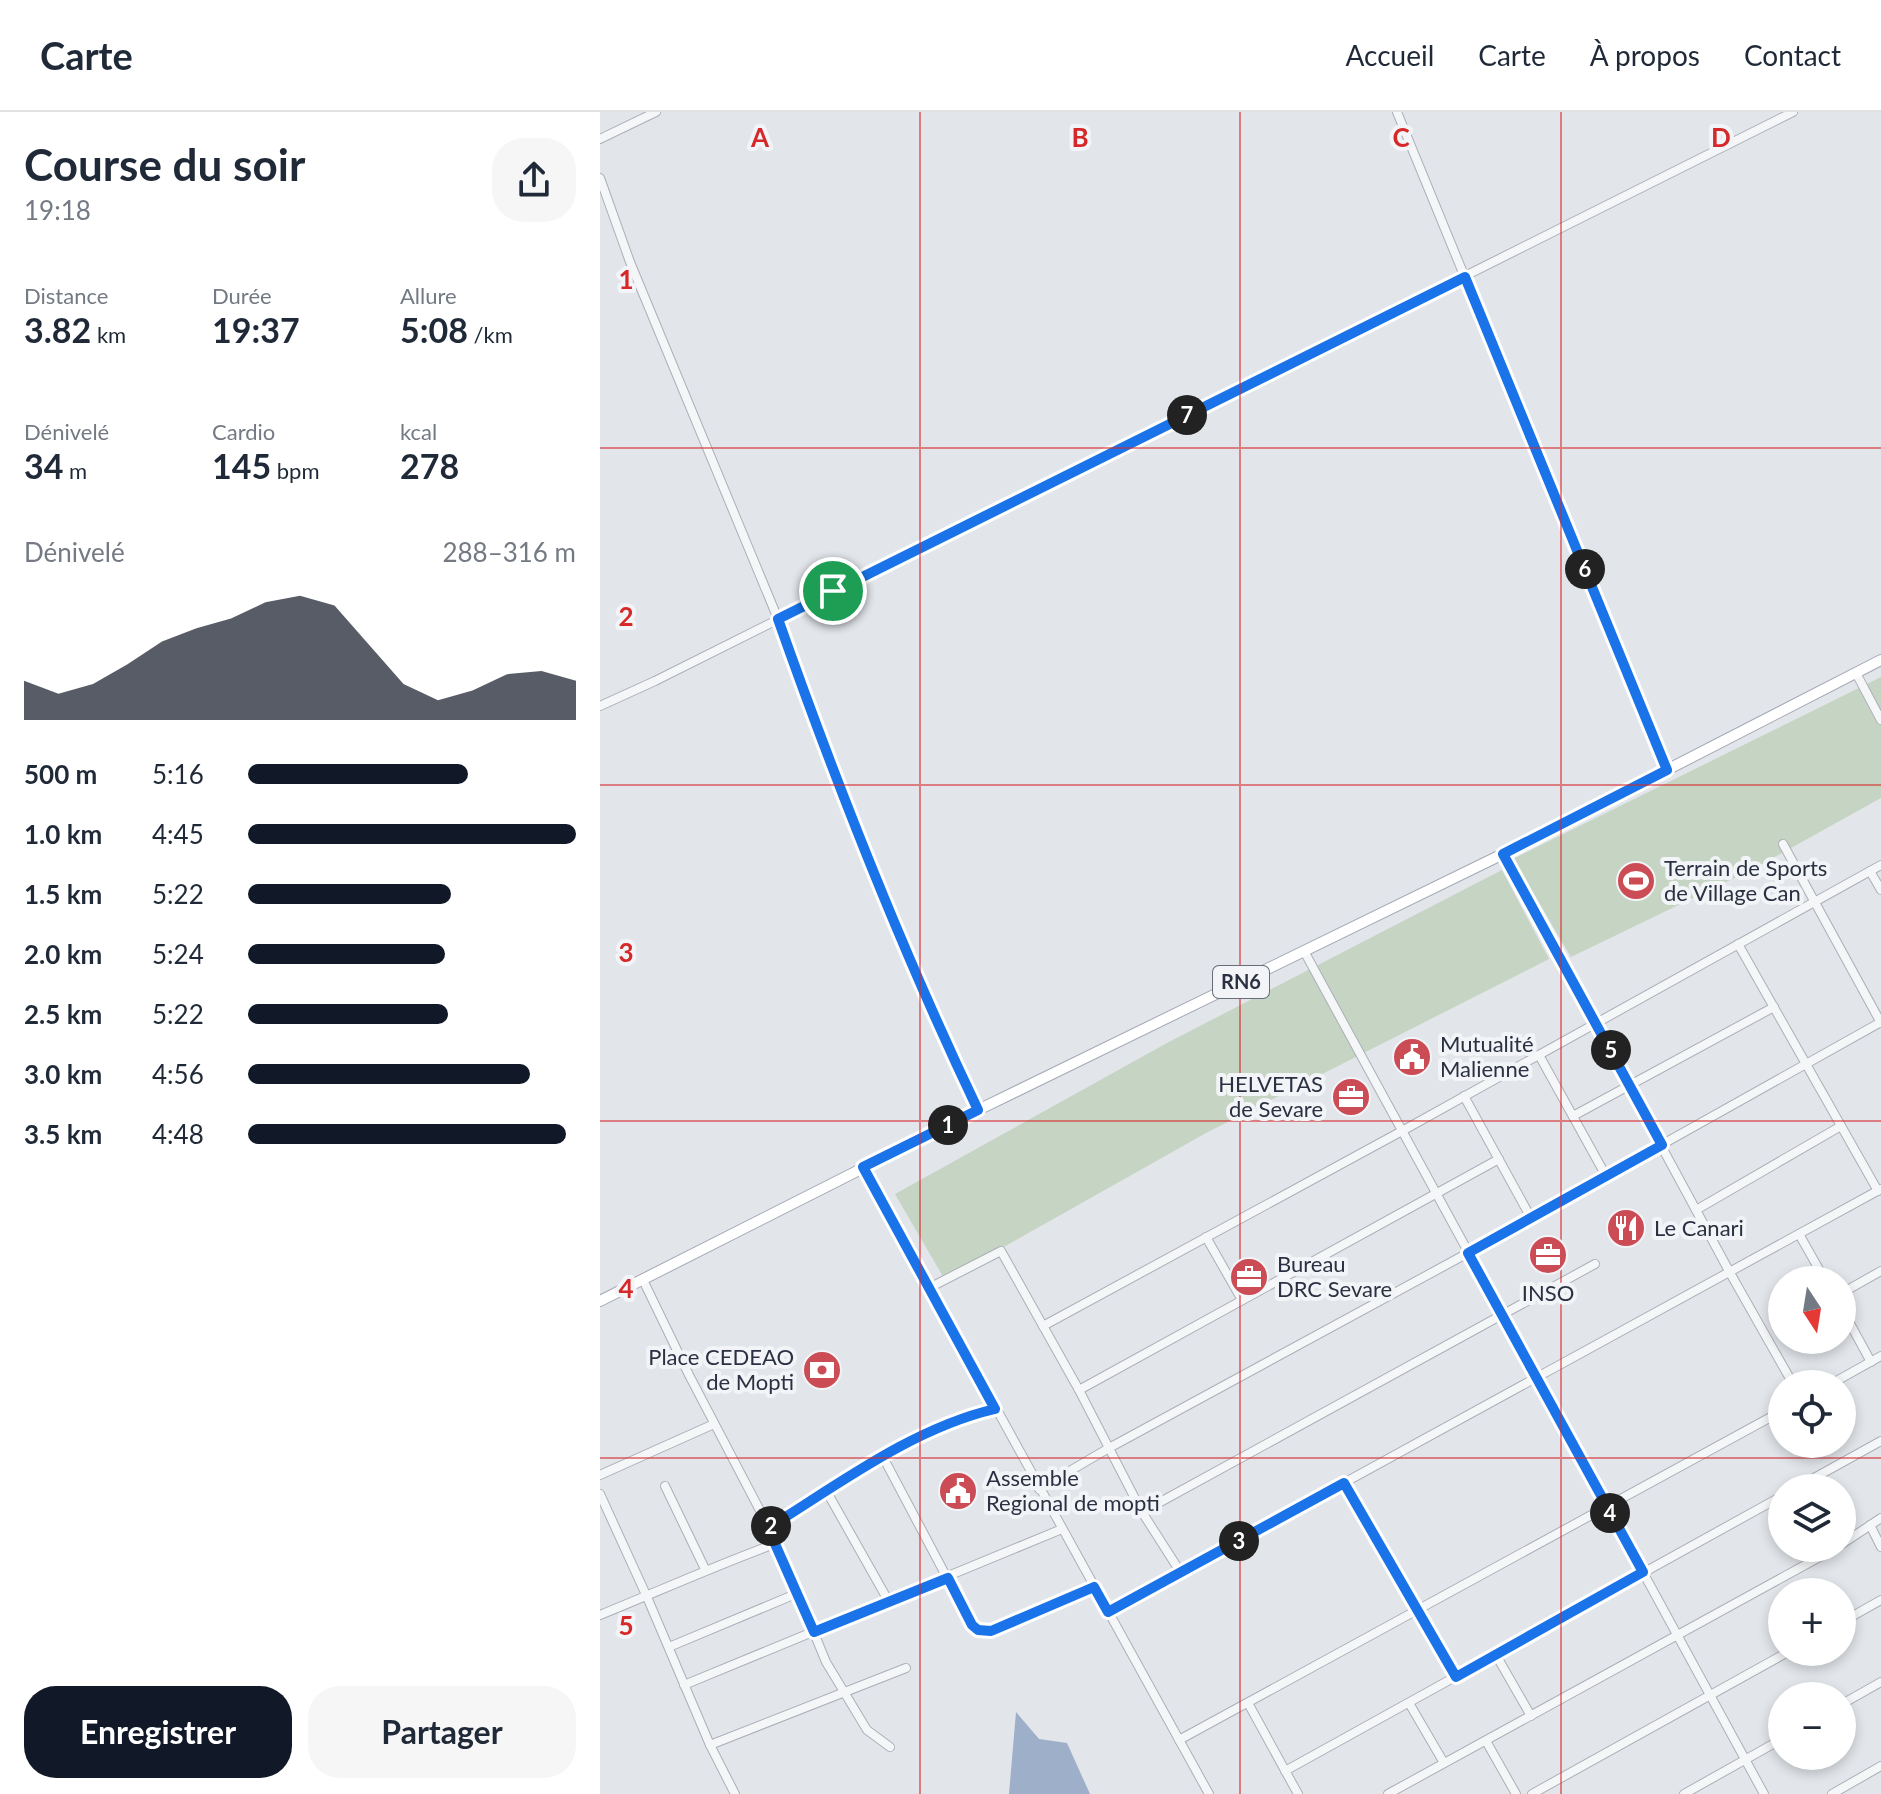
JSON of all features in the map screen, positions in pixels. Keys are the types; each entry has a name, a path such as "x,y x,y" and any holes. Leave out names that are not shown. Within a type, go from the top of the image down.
{"main road":[{"name":"RN6","path":"600,1301 978,1110 1503,854 1881,660"}],"street":[{"path":"600,139 656,112"},
{"path":"1397,112 1667,770"},
{"path":"600,706 1793,112"},
{"path":"600,178 630,262 778,619 830,762 920,987 978,1110"},
{"path":"1856,673 1881,720"},
{"path":"1039,1489 1881,1022 1783,844"},
{"path":"1503,854 1785,1370"},
{"path":"1043,1326 1881,865"},
{"path":"1870,871 1881,890"},
{"path":"1108,1612 1879,1190 1804,1064 1738,944"},
{"path":"1304,951 1764,1794"},
{"path":"1573,1116 1774,1007"},
{"path":"1539,1055 1606,1176"},
{"path":"1464,1096 1531,1218"},
{"path":"1696,1210 1841,1126"},
{"path":"1079,1390 1499,1159"},
{"path":"863,1167 1209,1794"},
{"path":"1799,1234 1817,1266"},
{"path":"1206,1237 1242,1300"},
{"path":"929,1288 1001,1251 1079,1390 1142,1512 1181,1573"},
{"path":"1142,1512 1595,1264"},
{"path":"1856,1285 1881,1271"},
{"path":"643,1280 777,1543 826,1662 867,1730 890,1747"},
{"path":"1856,1335 1871,1362"},
{"path":"1856,1370 1881,1356"},
{"path":"768,1528 883,1457 965,1416 995,1409"},
{"path":"1179,1740 1768,1419"},
{"path":"600,1475 714,1424"},
{"path":"1821,1474 1881,1441"},
{"path":"883,1457 972,1625 978,1630 991,1631 1094,1587"},
{"path":"1344,1483 1456,1677"},
{"path":"665,1486 705,1569"},
{"path":"827,1492 889,1602"},
{"path":"600,1494 710,1745 735,1794"},
{"path":"1285,1771 1768,1504"},
{"path":"1856,1534 1881,1518"},
{"path":"1870,1525 1881,1547"},
{"path":"684,1685 1062,1529"},
{"path":"600,1615 705,1569 777,1543"},
{"path":"1388,1794 1808,1562"},
{"path":"669,1647 798,1593"},
{"path":"1856,1614 1881,1600"},
{"path":"1496,1655 1531,1716"},
{"path":"1532,1794 1768,1663"},
{"path":"710,1745 906,1668"},
{"path":"1856,1696 1881,1682"},
{"path":"1248,1703 1298,1794"},
{"path":"1409,1703 1444,1763"},
{"path":"1486,1741 1516,1794"},
{"path":"1684,1794 1768,1747"},
{"path":"1832,1794 1881,1766"}],"green space":[{"path":"1881,677 1881,798 1755,868 1571,957 1513,859"},
{"path":"1502,870 1549,959 1206,1133 945,1280 895,1194 1167,1043"}],"water":[{"path":"1016,1712 1039,1739 1067,1743 1090,1794 1009,1794"}],"place":[{"name":"Terrain de Sports de Village Can","path":"1636,881"},
{"name":"Mutualité Malienne","path":"1412,1057"},
{"name":"HELVETAS de Sevare","path":"1351,1097"},
{"name":"Le Canari","path":"1626,1228"},
{"name":"INSO","path":"1548,1255"},
{"name":"Bureau DRC Sevare","path":"1249,1277"},
{"name":"Place CEDEAO de Mopti","path":"822,1370"},
{"name":"Assemble Regional de mopti","path":"958,1491"}],"route":[{"path":"1465,277 1667,770 1503,854 1662,1145 1468,1253 1643,1572 1456,1677 1344,1483 1108,1612 1094,1587 991,1631 978,1630 972,1625 948,1578 814,1632 768,1528 883,1457 965,1416 995,1409 863,1167 978,1110 926,1001 805,696 778,619 833,591 1465,277"}]}
